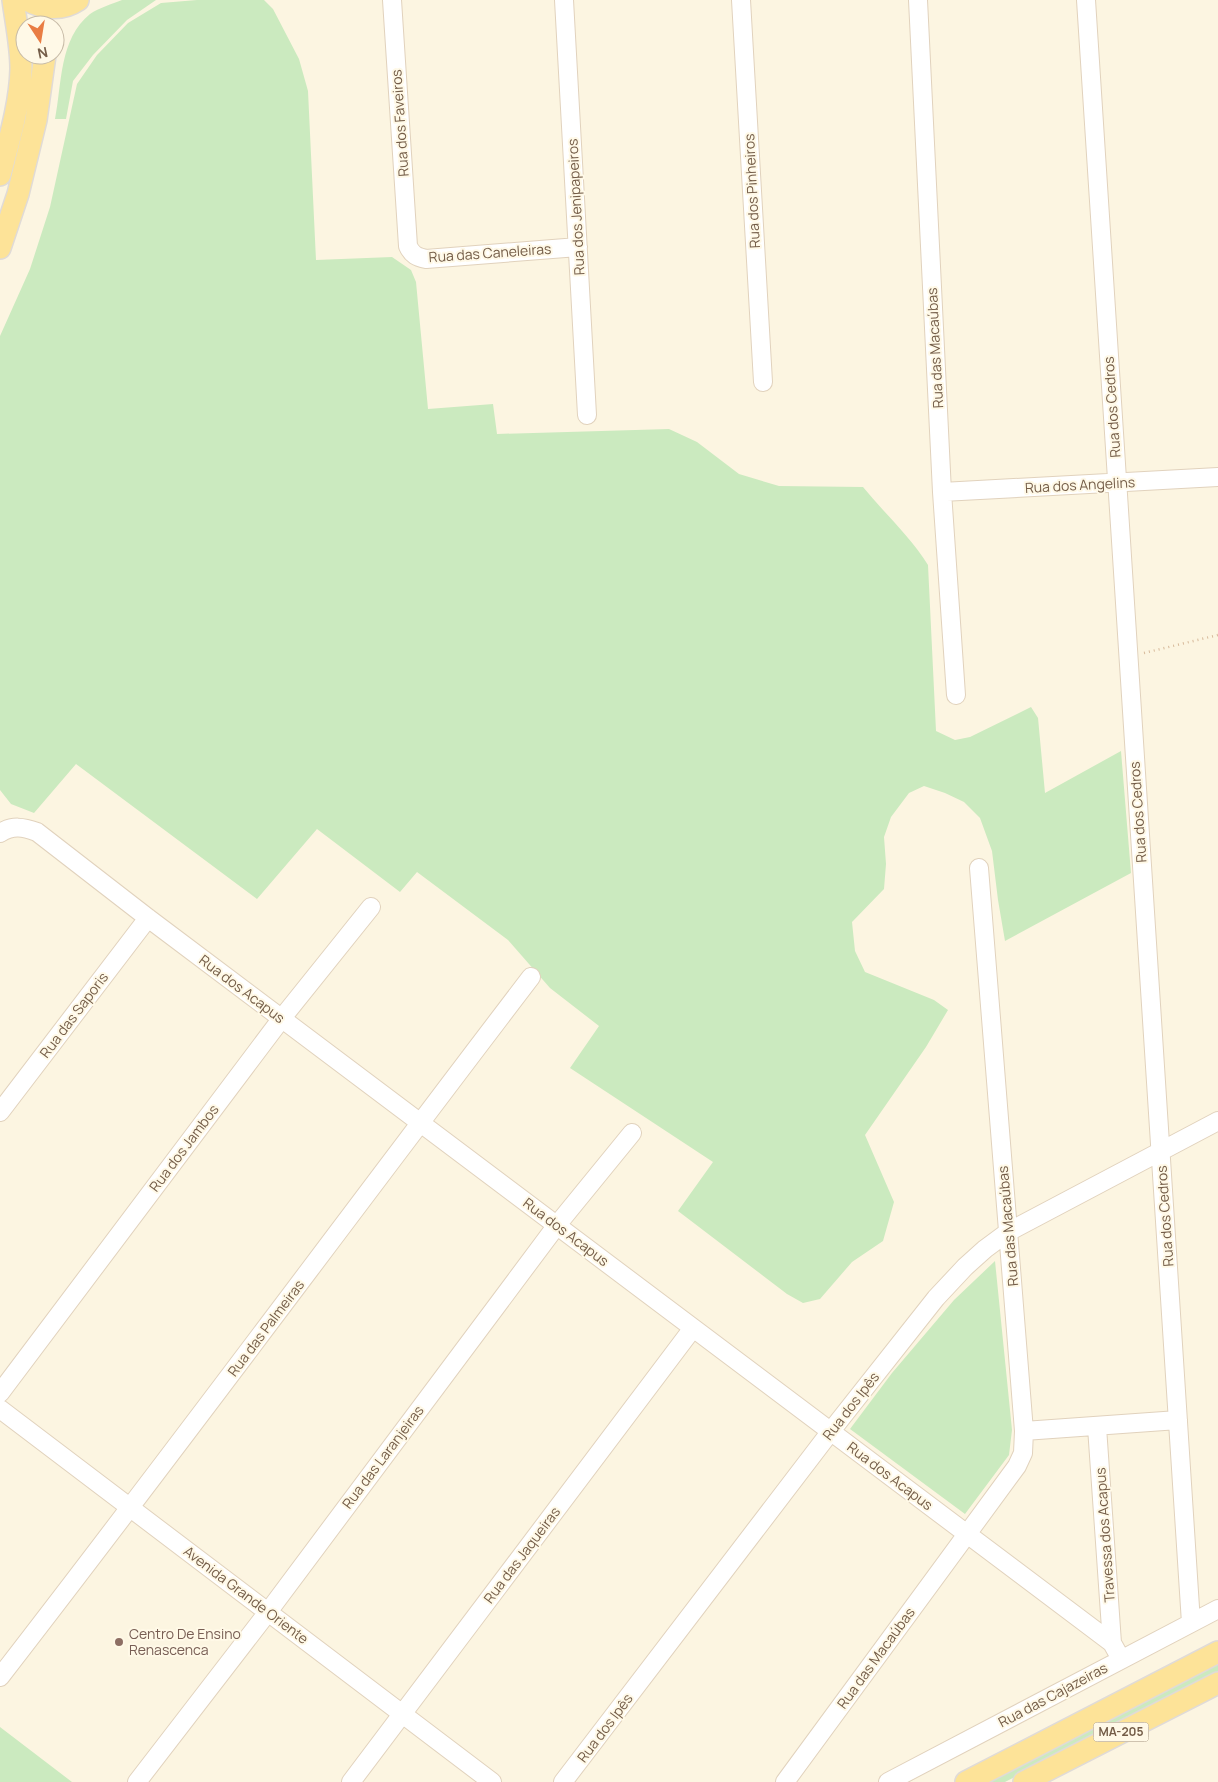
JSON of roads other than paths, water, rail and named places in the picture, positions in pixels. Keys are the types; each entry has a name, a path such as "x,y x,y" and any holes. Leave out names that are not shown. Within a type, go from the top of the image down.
{"main road":[{"path":"0,175 19,93 21,68 13,0"},
{"path":"27,0 36,5 49,8 62,7 76,1"},
{"path":"61,15 76,1"},
{"path":"0,248 18,194 36,120 44,65"},
{"path":"966,1782 1218,1652"},
{"name":"MA-205","path":"1024,1782 1218,1683"}],"street":[{"name":"Rua dos Faveiros","path":"392,0 408,246"},
{"name":"Rua dos Jenipapeiros","path":"564,0 587,415"},
{"name":"Rua dos Pinheiros","path":"740,0 763,382"},
{"name":"Rua das Macaúbas","path":"918,0 942,492 956,695"},
{"name":"Rua dos Cedros","path":"1086,0 1191,1623"},
{"name":"Rua das Caneleiras","path":"408,246 414,255 426,258 578,247"},
{"name":"Rua dos Angelins","path":"942,492 1218,477"},
{"name":"Rua dos Acapus","path":"0,832 8,828 19,827 37,832 148,918 1112,1643 1120,1660"},
{"name":"Rua das Macaúbas","path":"785,1782 1017,1466 1023,1453 1024,1431 979,868"},
{"name":"Rua dos Jambos","path":"0,1393 282,1018 372,907"},
{"name":"Rua das Saporis","path":"0,1112 148,918"},
{"name":"Rua das Palmeiras","path":"0,1677 131,1508 531,976"},
{"name":"Rua dos Ipês","path":"563,1782 831,1432 936,1298 965,1267 985,1248 1008,1232 1218,1121"},
{"name":"Rua das Laranjeiras","path":"137,1782 268,1612 557,1225 632,1133"},
{"name":"Rua das Jaqueiras","path":"352,1782 693,1328"},
{"name":"Avenida Grande Oriente","path":"0,1409 492,1782"},
{"path":"1024,1431 1178,1420"},
{"name":"Travessa dos Acapus","path":"1097,1427 1112,1643"},
{"name":"Rua das Cajazeiras","path":"888,1782 1218,1610"}],"place":[{"name":"Centro De Ensino Renascenca","path":"119,1642"}]}
